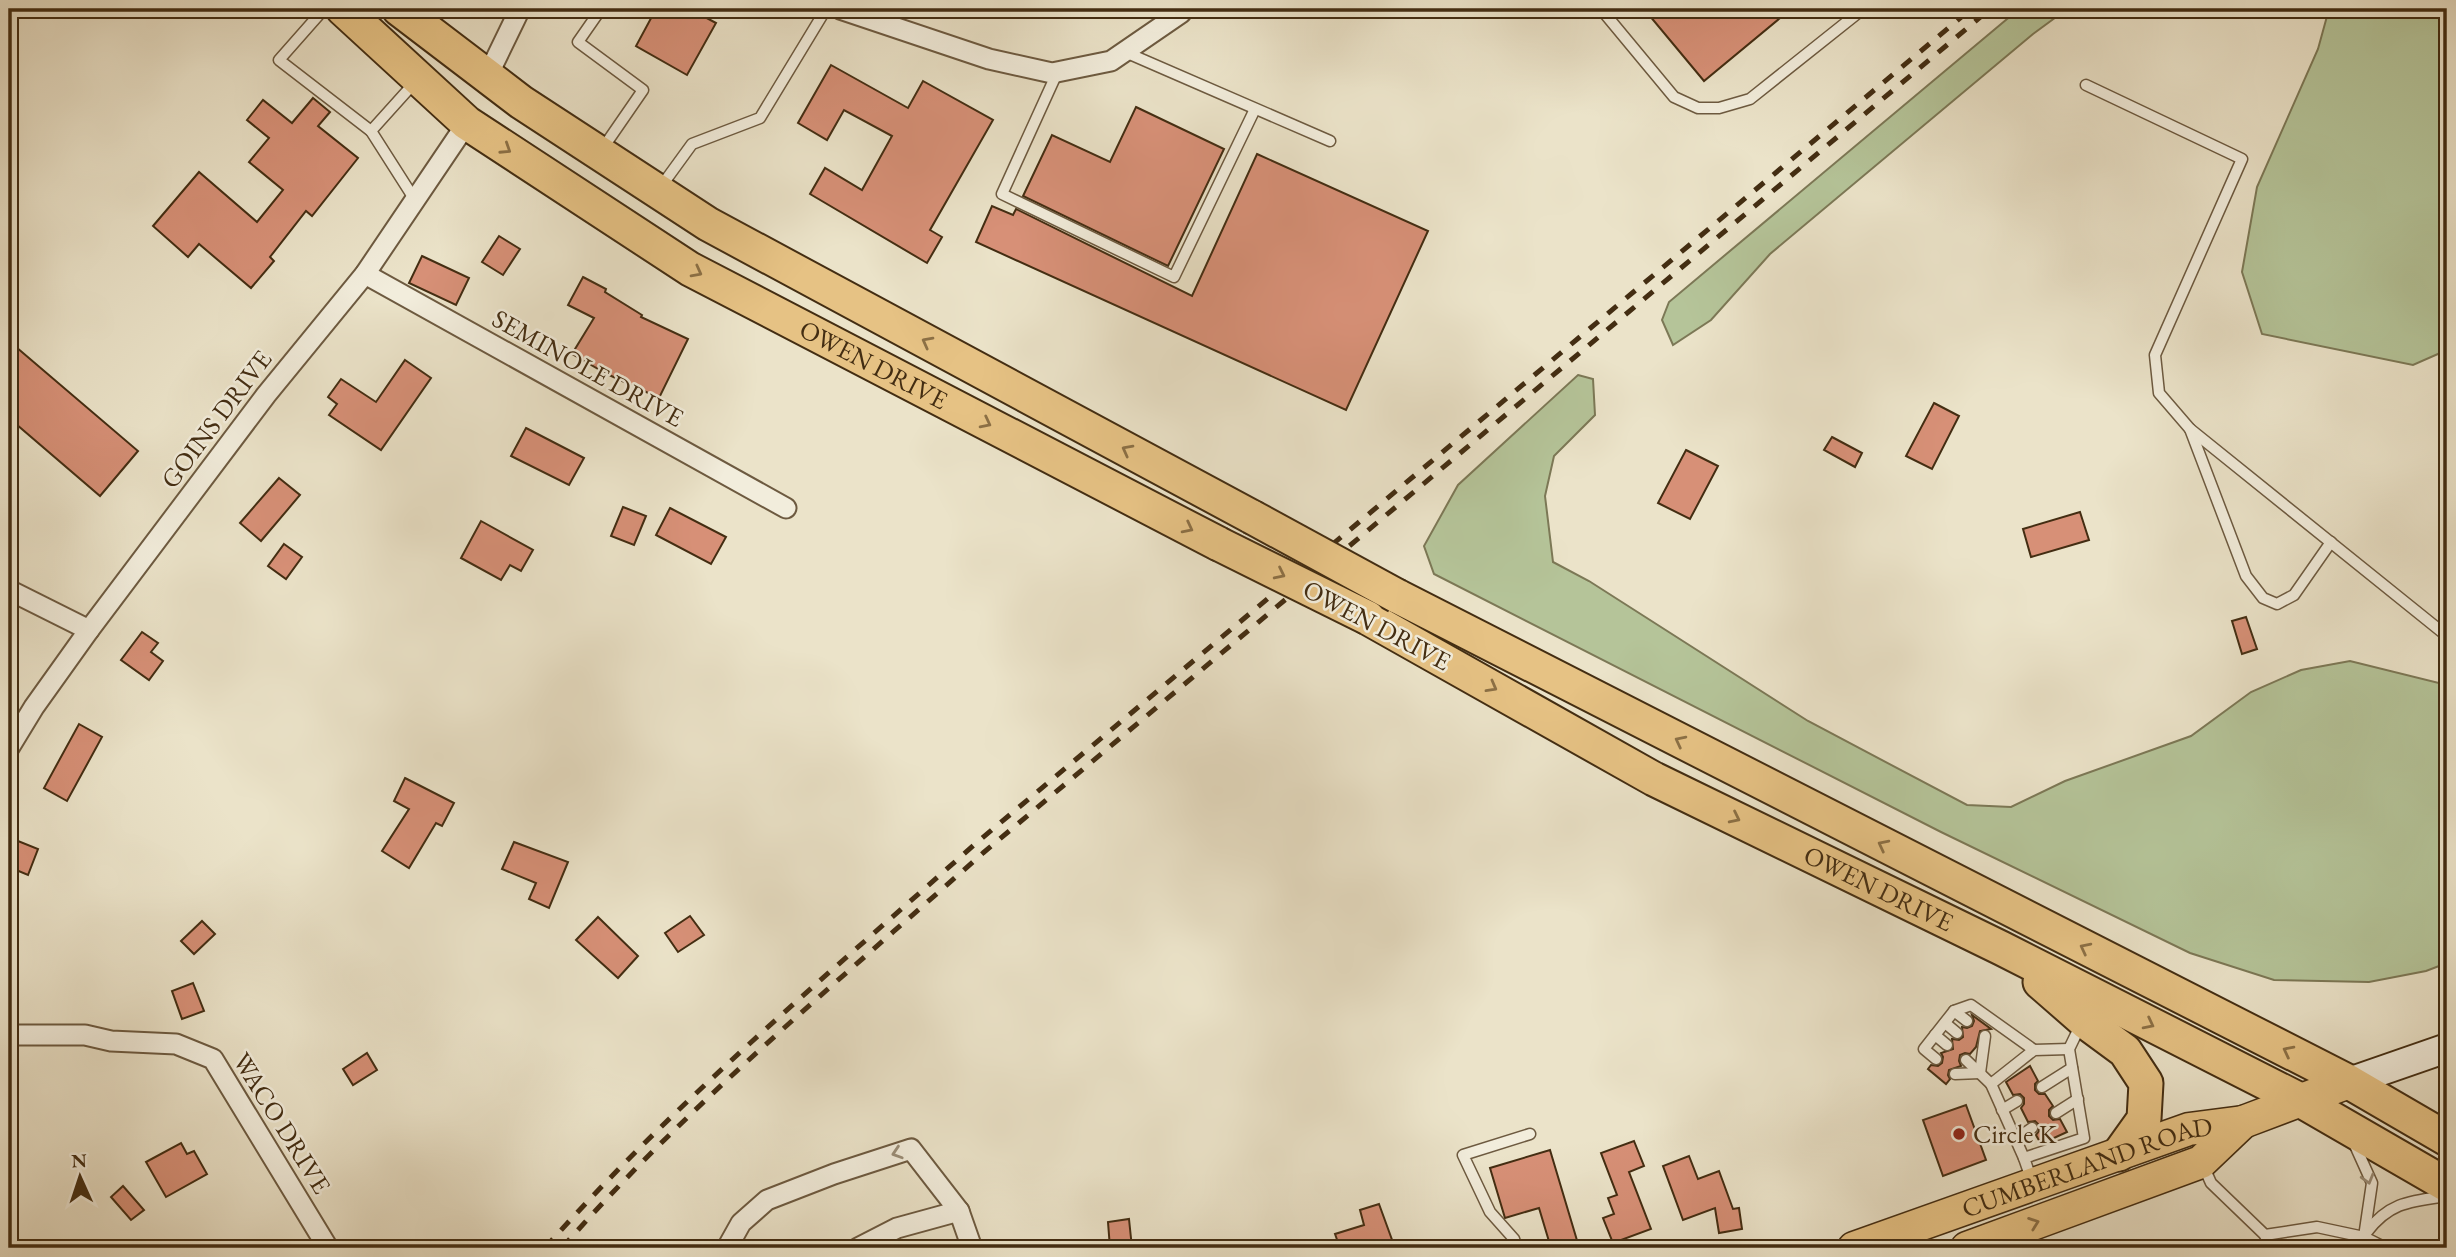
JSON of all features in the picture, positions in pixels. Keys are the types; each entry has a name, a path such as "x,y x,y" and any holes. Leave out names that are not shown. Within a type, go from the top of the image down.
{"highway":[{"name":"OWEN DRIVE","path":"344,9 467,123 690,269 1219,544 1368,618 1654,779 2001,948 2300,1100 2447,1185"},
{"path":"370,9 446,70 467,81 488,75"},
{"name":"OWEN DRIVE","path":"399,9 521,102 702,220 1397,596 2349,1082 2447,1139"},
{"path":"467,123 489,106 509,115 656,216 702,220"},
{"path":"2001,948 2083,1019 2125,1051 2146,1083 2144,1119 2119,1154"}],"main road":[{"name":"CUMBERLAND ROAD","path":"1854,1248 2029,1171 2119,1154 2189,1129 2243,1122 2447,1048"},
{"name":"CUMBERLAND ROAD","path":"1967,1248 2201,1162 2243,1122"}],"street":[{"path":"488,75 520,9"},
{"path":"840,9 989,59 1052,73 1111,61 1177,10"},
{"name":"GOINS DRIVE","path":"9,748 34,707 89,630 266,395 365,274 467,123"},
{"name":"SEMINOLE DRIVE","path":"365,274 786,508"},
{"path":"9,590 89,630"},
{"name":"WACO DRIVE","path":"9,1035 85,1035 111,1041 176,1044 214,1059 328,1248"},
{"path":"727,1248 741,1223 767,1200 834,1174 911,1149 959,1211 972,1248"},
{"path":"858,1248 897,1228 959,1211"}],"lane":[{"path":"324,9 279,60 371,131 415,200"},
{"path":"599,154 643,90 578,42 601,9"},
{"path":"657,191 692,144 760,118 826,9"},
{"path":"1601,9 1674,97 1698,108 1719,108 1750,99 1863,9"},
{"path":"1125,52 1330,141"},
{"path":"1058,71 1002,194 1174,277 1255,109"},
{"path":"371,131 419,78"},
{"path":"2086,85 2242,159 2155,355 2159,393 2190,429 2447,636"},
{"path":"2190,429 2246,576 2263,598 2277,604 2294,595 2331,542"},
{"path":"1936,1059 1924,1049 1954,1011 1971,1005 2034,1050"},
{"path":"1954,1011 1966,1021"},
{"path":"1966,1060 1991,1084 2029,1171 2084,1138 2069,1049 2083,1019"},
{"path":"1945,1023 1957,1033"},
{"path":"1935,1035 1947,1045"},
{"path":"1980,1073 1985,1036"},
{"path":"1976,1048 1980,1073"},
{"path":"1991,1084 2034,1050 2069,1049"},
{"path":"2042,1087 2072,1068"},
{"path":"1955,1074 1980,1073"},
{"path":"2056,1113 2078,1099"},
{"path":"2002,1110 2017,1101"},
{"path":"2345,1125 2372,1183 2364,1237"},
{"path":"2016,1139 2032,1128"},
{"path":"1517,1248 1514,1239 1490,1212 1463,1155 1530,1134"},
{"path":"2201,1162 2211,1183 2266,1235 2270,1248"},
{"path":"2364,1237 2377,1218 2400,1204 2447,1196"},
{"path":"2266,1235 2317,1227 2364,1237 2386,1248"}],"green space":[{"path":"2019,9 2067,9 2033,34 1770,254 1711,320 1673,345 1662,320 1669,302"},
{"path":"2329,9 2447,9 2447,350 2413,365 2262,334 2242,272 2257,187 2318,49"},
{"path":"1578,375 1593,379 1595,415 1554,456 1545,496 1553,562 1589,581 1808,721 1967,805 2011,807 2065,781 2191,736 2251,692 2301,670 2350,661 2447,685 2447,963 2426,971 2369,982 2274,980 2190,953 1941,832 1434,574 1424,546 1458,485"}],"building":[{"path":"656,9 690,9 716,23 687,75 636,46"},
{"path":"1644,9 1791,9 1704,81"},
{"path":"831,65 908,108 923,81 993,120 930,230 942,237 927,263 810,194 825,168 862,190 892,136 844,110 827,140 798,123"},
{"path":"313,98 330,112 318,126 358,158 312,216 306,211 270,257 274,261 251,288 199,244 188,257 153,226 199,172 257,222 283,190 249,162 269,138 247,120 263,100 292,123"},
{"path":"1136,107 1224,149 1168,266 1023,196 1052,135 1110,162"},
{"path":"1257,154 1428,231 1346,410 976,242 992,206 1013,215 1016,209 1192,296"},
{"path":"499,236 520,249 503,275 482,262"},
{"path":"422,256 469,278 456,305 409,283"},
{"path":"583,277 606,289 605,292 642,315 641,317 688,339 659,398 572,354 594,318 568,305"},
{"path":"9,341 138,451 100,496 9,418"},
{"path":"405,360 431,378 381,450 329,415 337,404 328,397 341,379 376,402"},
{"path":"1934,403 1959,416 1932,469 1906,456"},
{"path":"526,428 584,458 569,485 511,456"},
{"path":"1832,437 1862,453 1855,467 1824,450"},
{"path":"1686,450 1718,466 1690,519 1658,503"},
{"path":"279,478 300,495 261,541 240,523"},
{"path":"623,507 646,516 634,545 611,536"},
{"path":"670,508 726,537 711,564 656,535"},
{"path":"2080,512 2089,540 2031,557 2023,529"},
{"path":"481,521 533,550 521,571 510,565 501,580 461,558"},
{"path":"284,544 302,557 286,579 268,566"},
{"path":"2246,617 2257,649 2242,654 2232,621"},
{"path":"142,632 158,643 151,652 163,661 149,680 121,660"},
{"path":"79,724 102,737 67,801 44,788"},
{"path":"405,778 454,803 442,826 436,823 409,868 382,851 409,809 394,801"},
{"path":"13,839 38,849 28,875 9,867 9,850"},
{"path":"514,842 568,862 549,908 529,899 536,883 502,869"},
{"path":"690,916 704,935 678,952 665,933"},
{"path":"598,917 638,956 618,978 576,940"},
{"path":"202,921 215,934 194,954 181,941"},
{"path":"193,983 204,1011 182,1019 172,991"},
{"path":"1972,1015 1991,1029 1980,1031 1976,1047 1970,1054 1960,1055 1961,1066 1949,1070 1950,1079 1946,1084 1928,1069 1931,1065 1938,1066 1942,1063 1941,1053 1953,1049 1952,1039 1959,1040 1963,1037 1962,1027 1972,1026"},
{"path":"367,1053 377,1070 353,1085 343,1069"},
{"path":"2030,1066 2038,1081 2035,1090 2039,1094 2045,1094 2053,1106 2049,1110 2049,1116 2053,1120 2060,1119 2067,1132 2041,1144 2036,1135 2039,1131 2038,1124 2035,1121 2028,1122 2021,1108 2024,1098 2020,1094 2013,1095 2006,1082"},
{"path":"1966,1105 1986,1160 1943,1176 1923,1120"},
{"path":"1634,1141 1644,1166 1629,1172 1651,1229 1613,1243 1603,1218 1614,1214 1608,1198 1617,1195 1601,1153"},
{"path":"181,1143 187,1154 194,1151 207,1174 166,1197 146,1162"},
{"path":"1550,1150 1579,1248 1551,1248 1539,1208 1505,1218 1490,1168"},
{"path":"1689,1156 1698,1179 1719,1171 1733,1209 1739,1208 1742,1229 1719,1233 1715,1208 1683,1220 1663,1166"},
{"path":"123,1186 144,1210 131,1220 111,1197"},
{"path":"1379,1204 1395,1248 1340,1248 1335,1234 1364,1225 1360,1210"},
{"path":"1129,1219 1132,1248 1110,1248 1108,1222"}],"railway":[{"path":"545,1248 595,1194 700,1090 975,844 1971,9"},
{"path":"562,1248 661,1143 713,1093 983,853 1990,9"}],"place":[{"name":"Circle K","path":"1959,1134"}]}
